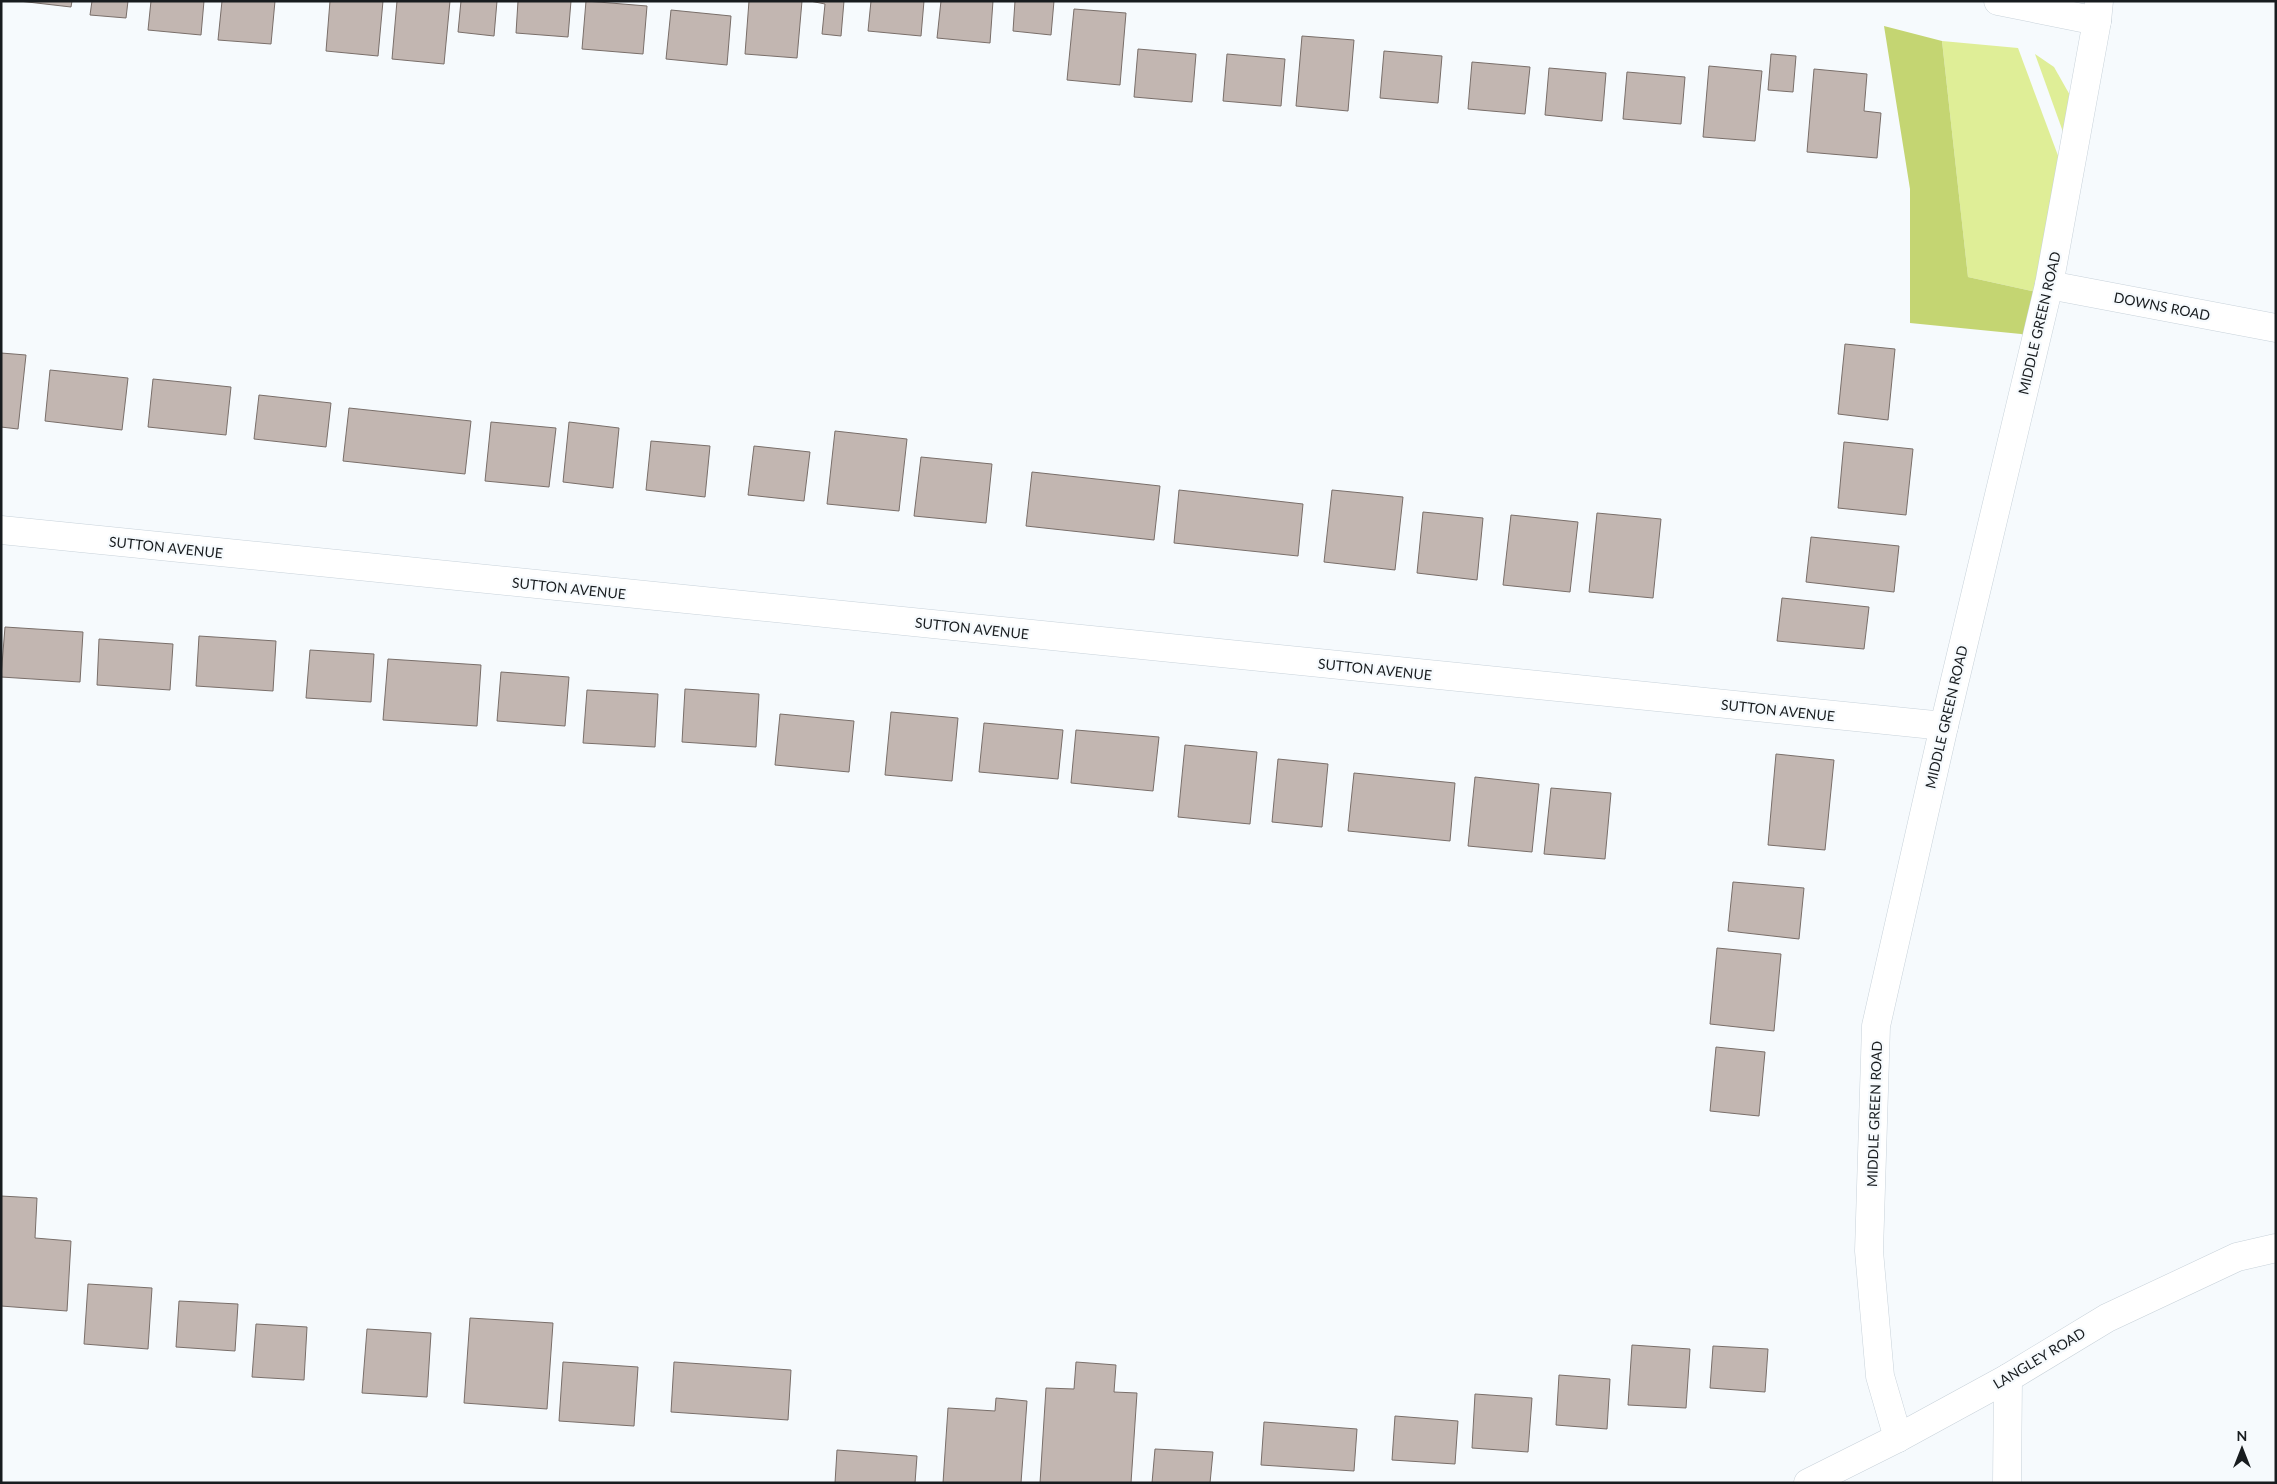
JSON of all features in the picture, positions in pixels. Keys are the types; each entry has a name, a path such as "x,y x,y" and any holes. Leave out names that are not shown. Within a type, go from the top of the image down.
{"street":[{"path":"1998,1 2098,11"},
{"name":"MIDDLE GREEN ROAD","path":"1898,1438 1880,1376 1870,1251 1876,1026 1944,726 2049,285 2098,11"},
{"name":"DOWNS ROAD","path":"2049,285 2276,328"},
{"name":"SUTTON AVENUE","path":"1,530 1944,726"},
{"name":"LANGLEY ROAD","path":"1808,1483 1898,1438 2008,1378 2107,1318 2237,1257 2276,1248"},
{"path":"2007,1483 2008,1378"}],"green space":[{"path":"1884,26 1942,41 1968,277 2041,293 2033,338 2021,334 1910,323 1910,189"},
{"path":"1942,41 2018,48 2066,177 2041,293 1968,277"},
{"path":"2035,54 2054,67 2071,97 2063,132"}],"building":[{"path":"19,1 72,1 71,7"},
{"path":"92,1 128,1 126,18 90,15"},
{"path":"151,1 204,1 201,35 148,30"},
{"path":"222,1 275,1 271,44 218,40"},
{"path":"330,1 383,1 378,56 326,51"},
{"path":"397,1 450,1 444,64 392,59"},
{"path":"461,1 497,1 494,36 458,32"},
{"path":"518,1 571,1 568,37 516,33"},
{"path":"586,1 647,6 643,54 582,49"},
{"path":"749,1 802,1 797,58 745,54"},
{"path":"810,1 844,1 841,36 822,34 825,4"},
{"path":"871,1 924,1 921,36 868,31"},
{"path":"941,1 993,1 990,43 937,38"},
{"path":"1015,1 1054,1 1051,35 1013,31"},
{"path":"1074,9 1126,13 1120,85 1067,80"},
{"path":"671,10 731,16 727,65 666,59"},
{"path":"1302,36 1354,40 1348,111 1296,106"},
{"path":"1138,49 1196,54 1192,102 1134,97"},
{"path":"1384,51 1442,56 1438,103 1380,98"},
{"path":"1227,54 1285,59 1281,106 1223,101"},
{"path":"1771,54 1796,56 1793,92 1768,90"},
{"path":"1472,62 1530,67 1525,114 1468,109"},
{"path":"1709,66 1762,71 1755,141 1703,137"},
{"path":"1549,68 1606,73 1602,121 1545,115"},
{"path":"1814,69 1867,74 1864,111 1881,113 1877,158 1807,152"},
{"path":"1627,72 1685,77 1681,124 1623,119"},
{"path":"1845,344 1895,349 1888,420 1838,414"},
{"path":"1,353 26,355 18,429 1,427"},
{"path":"50,370 128,378 122,430 45,421"},
{"path":"153,379 231,387 226,435 148,427"},
{"path":"259,395 331,403 326,447 254,439"},
{"path":"349,408 471,421 465,474 343,461"},
{"path":"491,422 556,428 549,487 485,481"},
{"path":"569,422 619,428 613,488 563,482"},
{"path":"835,431 907,439 899,511 827,504"},
{"path":"651,441 710,446 705,497 646,490"},
{"path":"1844,442 1913,449 1906,515 1838,508"},
{"path":"754,446 810,452 804,501 748,495"},
{"path":"921,457 992,464 986,523 914,516"},
{"path":"1032,472 1160,486 1154,540 1026,526"},
{"path":"1179,490 1303,504 1298,556 1174,543"},
{"path":"1332,490 1403,497 1395,570 1324,562"},
{"path":"1423,512 1483,518 1477,580 1417,573"},
{"path":"1597,513 1661,519 1653,598 1589,592"},
{"path":"1511,515 1578,522 1570,592 1503,585"},
{"path":"1811,537 1899,546 1894,592 1806,582"},
{"path":"1782,598 1869,607 1864,649 1777,641"},
{"path":"5,627 83,632 80,682 1,677"},
{"path":"199,636 276,641 273,691 196,686"},
{"path":"99,639 173,644 170,690 97,685"},
{"path":"310,650 374,654 371,702 306,698"},
{"path":"388,659 481,665 477,726 383,720"},
{"path":"501,672 569,677 565,726 497,721"},
{"path":"685,689 759,694 756,747 682,742"},
{"path":"587,690 658,694 655,747 583,743"},
{"path":"891,712 958,718 952,781 885,775"},
{"path":"780,714 854,721 849,772 775,765"},
{"path":"984,723 1063,730 1058,779 979,772"},
{"path":"1076,730 1159,737 1153,791 1071,783"},
{"path":"1185,745 1257,752 1250,824 1178,817"},
{"path":"1776,754 1834,760 1825,850 1768,845"},
{"path":"1278,759 1328,764 1322,827 1272,822"},
{"path":"1354,773 1455,783 1450,841 1348,831"},
{"path":"1475,777 1539,784 1532,852 1468,846"},
{"path":"1551,788 1611,793 1605,859 1544,854"},
{"path":"1733,882 1804,888 1799,939 1728,931"},
{"path":"1717,948 1781,954 1774,1031 1710,1024"},
{"path":"1716,1047 1765,1052 1759,1116 1710,1111"},
{"path":"1,1196 37,1198 35,1238 71,1241 67,1311 1,1306"},
{"path":"88,1284 152,1288 148,1349 84,1344"},
{"path":"179,1301 238,1304 235,1351 176,1347"},
{"path":"470,1318 553,1323 547,1409 464,1403"},
{"path":"256,1324 307,1327 304,1380 252,1377"},
{"path":"367,1329 431,1333 427,1397 362,1393"},
{"path":"1632,1345 1690,1349 1686,1408 1628,1405"},
{"path":"1713,1346 1768,1349 1765,1392 1710,1388"},
{"path":"563,1362 638,1367 634,1426 559,1421"},
{"path":"674,1362 791,1370 788,1420 671,1412"},
{"path":"1076,1362 1116,1365 1114,1392 1137,1393 1131,1483 1040,1483 1046,1388 1074,1389"},
{"path":"1559,1375 1610,1379 1607,1429 1556,1425"},
{"path":"1475,1394 1532,1398 1528,1452 1472,1448"},
{"path":"996,1398 1027,1401 1021,1483 943,1483 948,1408 995,1411"},
{"path":"1395,1416 1458,1421 1455,1464 1392,1460"},
{"path":"1264,1422 1357,1429 1354,1471 1261,1465"},
{"path":"1155,1449 1213,1452 1210,1483 1152,1483"},
{"path":"837,1450 917,1456 915,1483 835,1483"}]}
